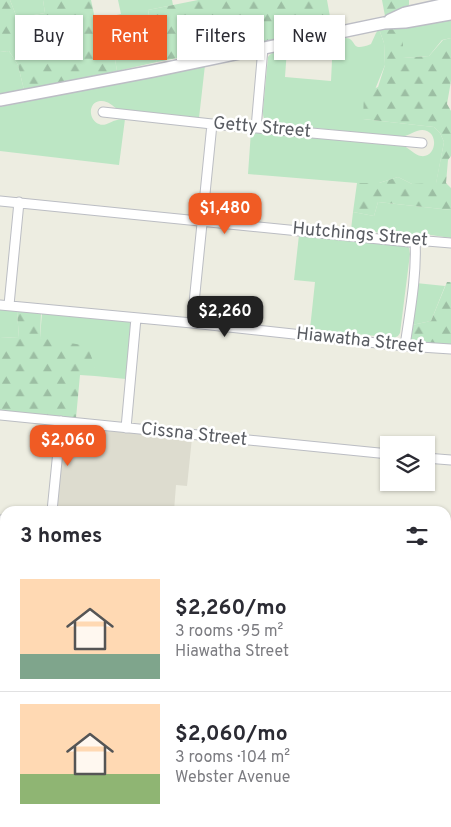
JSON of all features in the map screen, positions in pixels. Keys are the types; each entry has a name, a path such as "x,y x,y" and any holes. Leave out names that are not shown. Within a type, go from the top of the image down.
{"main road":[{"path":"384,23 405,13 451,3"},
{"path":"264,48 384,23 406,22 451,14"},
{"path":"0,100 202,60"}],"street":[{"path":"256,128 262,60"},
{"name":"Getty Street","path":"103,112 422,143"},
{"path":"192,323 212,124"},
{"name":"Hutchings Street","path":"0,201 409,242 415,240 451,244"},
{"path":"4,305 19,202"},
{"path":"405,346 411,306 415,240"},
{"name":"Hiawatha Street","path":"4,305 405,346 451,349"},
{"path":"126,428 136,318"},
{"name":"Cissna Street","path":"0,415 380,453"},
{"path":"52,506 61,421"},
{"path":"435,459 451,460"}],"shaded area":[{"path":"66,427 192,438 187,486 176,485 174,506 56,506 64,429"}],"green space":[{"path":"0,0 10,0 16,15 15,60 83,60 83,15 34,15 45,13 43,0 91,0 94,15 93,60 115,60 117,71 24,90 18,65 9,51 0,52"},
{"path":"10,0 43,0 45,13 16,15"},
{"path":"118,0 172,0 173,5 148,10 149,15 117,15 121,14"},
{"path":"198,0 327,0 330,15 274,15 274,39 264,41 264,15 177,15 177,58 157,62 157,60 167,60 167,15 149,15 148,10"},
{"path":"382,0 409,0 409,9 385,16"},
{"path":"451,20 451,38 442,40 429,56 403,58 391,27"},
{"path":"391,27 403,42 403,58 429,56 443,40 451,38 451,81 447,104 451,111 451,156 448,160 446,183 451,188 451,210 378,202 374,216 353,212 357,183 379,183 398,177 412,184 436,183 444,142 440,133 434,127 363,119 364,93 378,87 385,65 384,43 379,29"},
{"path":"379,29 384,43 385,65 363,119 434,127 440,133 444,142 436,184 412,184 398,177 379,183 357,183 248,174 251,131 404,146 421,156 430,154 434,146 433,137 424,130 401,137 268,123 265,120 263,110 268,57 270,55 274,52 274,60 286,60 285,77 331,81 332,60 345,60 345,38 350,39 355,45 360,47 371,44"},
{"path":"9,51 18,65 24,90 0,95 0,52"},
{"path":"115,60 157,60 157,62 117,71"},
{"path":"205,65 199,118 126,111 103,101 93,104 91,115 95,122 99,124 104,125 125,119 119,165 0,151 0,107"},
{"path":"378,202 451,210 451,238 424,234 406,235 351,230 353,212 374,216"},
{"path":"299,235 406,245 409,248 410,254 400,333 398,336 394,338 310,329 315,282 294,280"},
{"path":"447,282 451,282 451,345 412,341 410,338 412,325 431,321"},
{"path":"416,283 445,286 431,321 412,325"},
{"path":"0,308 17,311 19,338 0,337"},
{"path":"17,311 41,313 40,338 88,346 95,368 95,376 80,375 76,418 0,411 0,337 19,338"},
{"path":"42,313 129,321 132,324 126,379 95,376 95,368 40,338"}]}
